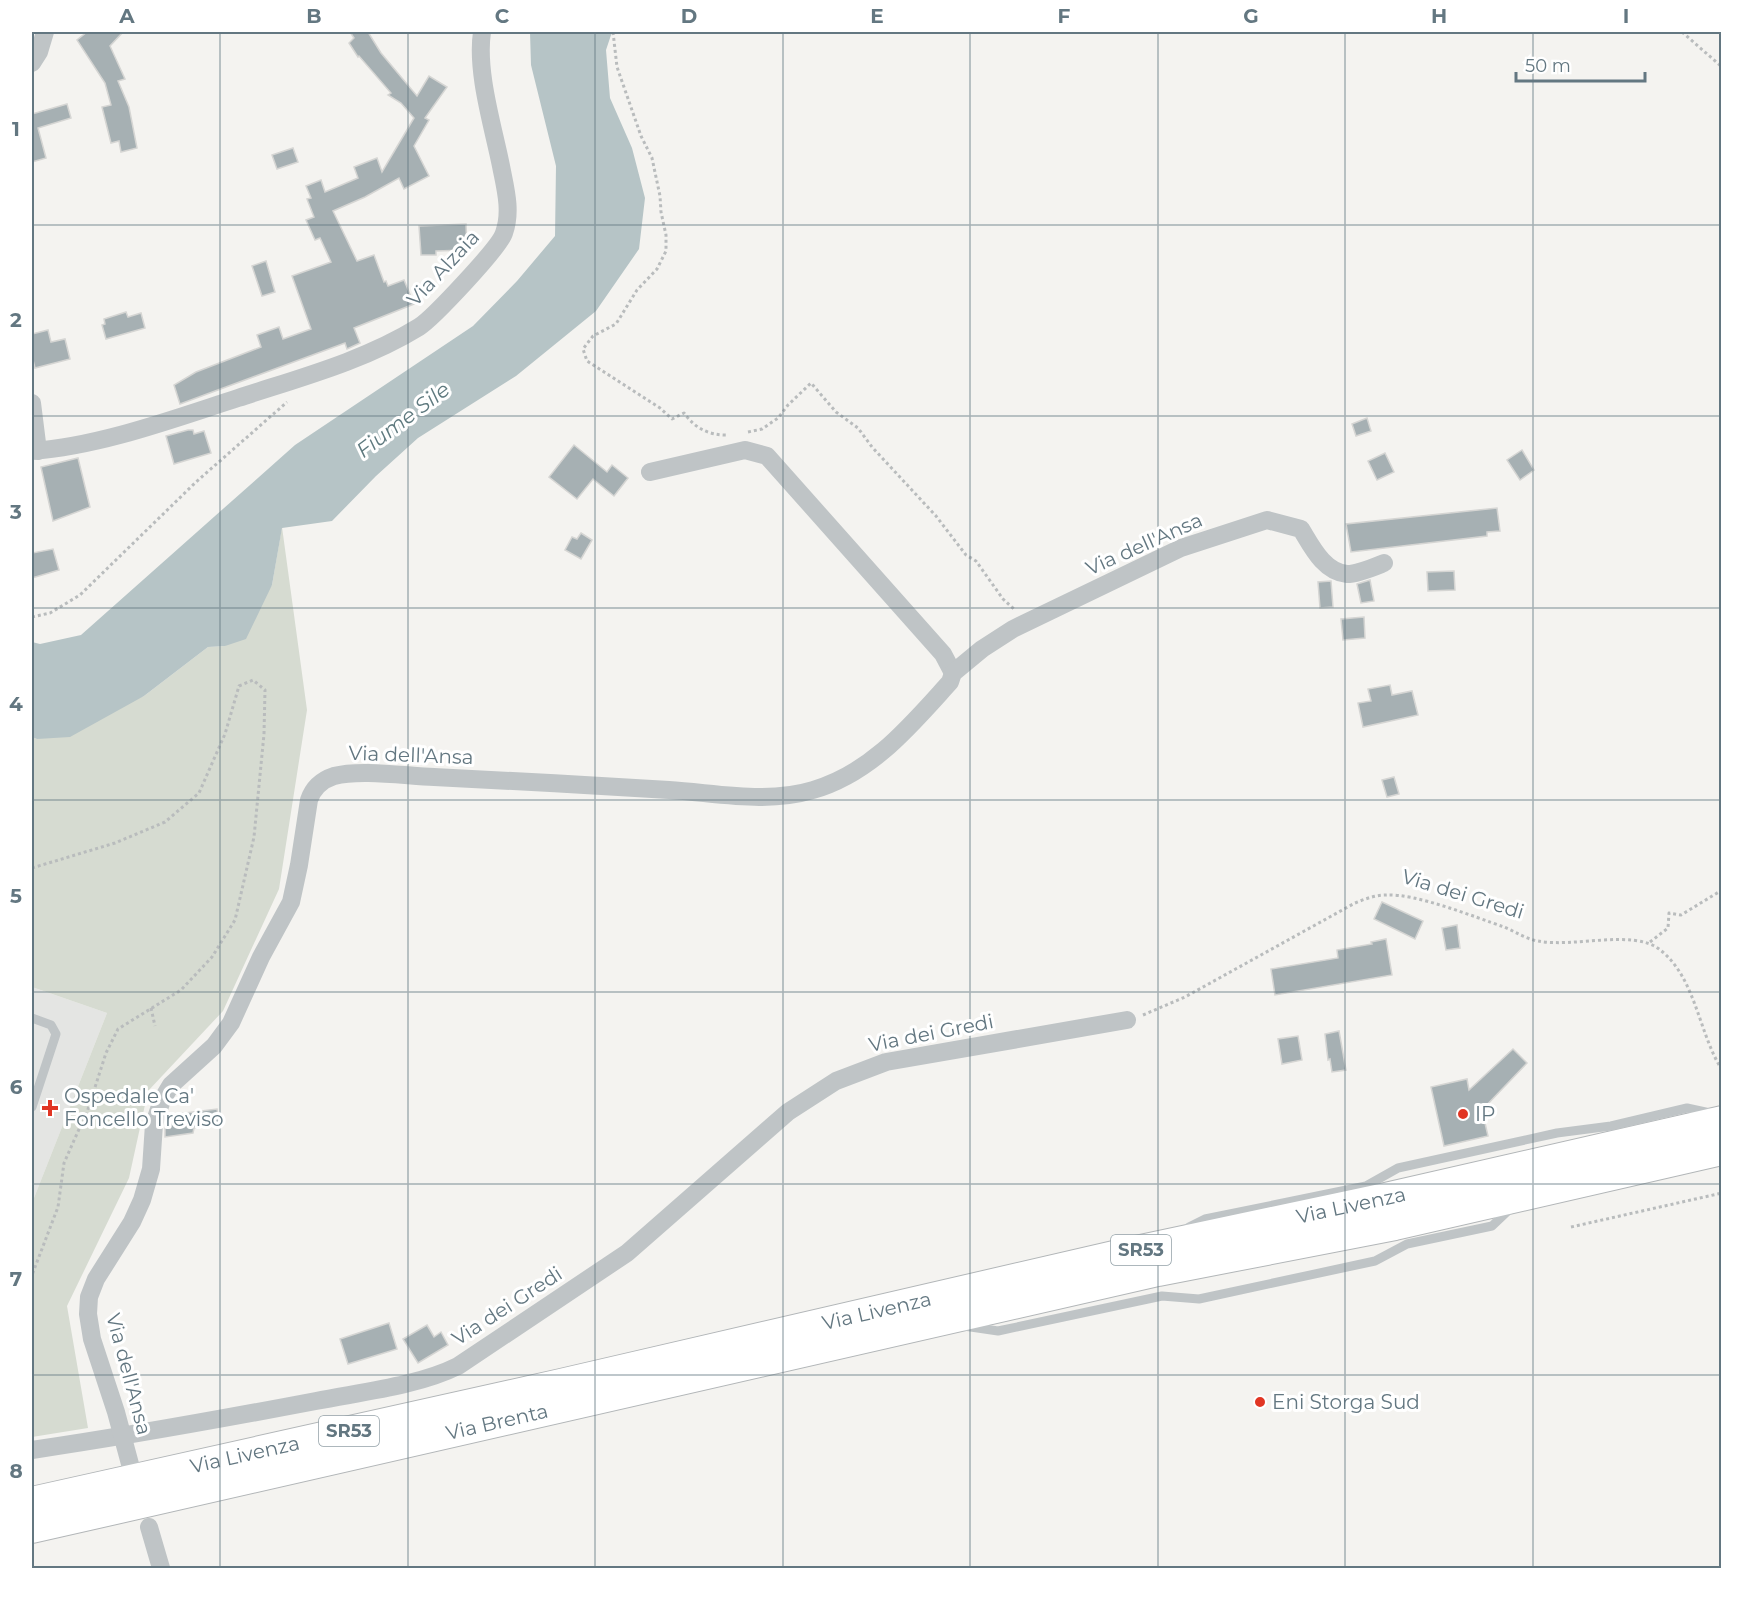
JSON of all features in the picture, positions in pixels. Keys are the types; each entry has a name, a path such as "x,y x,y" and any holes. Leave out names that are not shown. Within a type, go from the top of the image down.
{"highway":[{"name":"Via Livenza","path":"32,1528 70,1506 606,1374 1146,1249 1386,1198 1722,1121"},
{"name":"Via Livenza","path":"574,1405 1158,1271 1395,1225 1722,1150"},
{"name":"Via Brenta","path":"420,1439 574,1405"},
{"name":"Via Livenza","path":"32,1502 70,1506 420,1439"},
{"path":"32,1497 70,1506"},
{"path":"32,1536 70,1506"}],"street":[{"path":"32,63 39,52 45,32"},
{"name":"Via Alzaia","path":"35,451 113,437 324,370 374,351 421,326 460,288 504,235 508,209 483,81 482,32"},
{"path":"32,403 35,451"},
{"path":"650,472 745,450 767,456 943,654 953,672"},
{"name":"Via dell'Ansa","path":"130,1464 92,1339 88,1314 92,1288 132,1222 142,1200 151,1169 154,1124 162,1100 171,1085 214,1046 227,1029 261,957 291,902 309,800 320,783 342,775 371,774 540,782 763,797 800,794 846,777 881,754 950,682 953,672 998,638 1028,621 1181,548 1267,520 1301,530 1320,558 1334,571 1349,574 1384,563"},
{"name":"Via dei Gredi","path":"32,1450 122,1437 368,1391 447,1371 627,1253 788,1112 836,1081 886,1062 1127,1020"},
{"path":"149,1527 161,1569"}],"lane":[{"path":"32,1018 51,1025 56,1034 32,1107"},
{"path":"1146,1249 1205,1219 1366,1186 1398,1168 1557,1133 1611,1126 1687,1108 1722,1115"}],"path":[{"path":"613,32 617,67 641,136 652,158 666,234 666,251 657,269 637,290 616,324 593,336 583,349 587,361 672,418 684,413 692,425 712,434 733,434"},
{"path":"1682,32 1722,68"},
{"path":"743,433 762,429 778,418 811,383 836,412 858,428 872,447 936,516 966,555 976,561 1003,599 1028,621"},
{"path":"32,617 50,613 80,595 196,482 288,401"},
{"path":"32,868 115,843 165,822 199,793 225,734 239,686 253,680 265,690 264,734 254,837 235,920 212,957 181,990 118,1029 106,1053 88,1109 64,1163 58,1207 32,1275"},
{"path":"1722,890 1682,915 1670,913 1668,928 1649,942 1665,953 1676,967 1689,991 1715,1059 1722,1070"},
{"name":"Via dei Gredi","path":"1127,1020 1166,1007 1346,907 1375,896 1403,896 1545,942 1633,939 1649,942"},
{"path":"151,1008 155,1026"},
{"path":"1570,1227 1722,1193"}],"shaded area":[{"path":"282,527 307,710 279,889 223,1011 148,1091 129,1178 67,1306 88,1428 32,1437 32,1203 107,1013 32,987 32,737 37,739 144,696 208,647 225,646 272,585"},
{"name":"Ospedale Ca' Foncello Treviso","path":"32,987 107,1013 32,1203"}],"water":[{"name":"Fiume Sile","path":"530,32 612,32 606,50 610,98 632,148 645,198 639,249 596,311 516,376 418,438 376,476 332,521 282,528 272,585 246,639 225,646 208,647 144,696 70,737 37,739 32,737 32,642 40,644 81,635 295,445 473,326 517,281 555,236 556,166 531,65"}],"building":[{"path":"87,32 123,32 110,46 125,79 118,81 129,107 137,148 121,152 119,141 111,143 102,107 111,105 105,83 77,40"},
{"path":"350,32 368,32 381,53 417,96 429,76 447,87 425,118 429,120 414,146 429,176 404,189 399,178 333,211 357,261 374,255 384,282 386,281 388,286 404,280 414,304 354,328 360,343 347,349 345,343 180,404 174,385 196,372 261,347 257,335 279,327 283,339 311,329 292,276 331,262 320,238 315,240 306,220 314,217 307,199 311,198 306,186 321,180 325,192 358,178 354,167 377,158 382,172 414,118 401,103 388,95 391,93 358,57 349,43 354,38"},
{"path":"67,104 71,118 38,128 46,158 32,162 32,114"},
{"path":"293,148 298,162 277,169 272,155"},
{"path":"466,224 467,250 436,251 436,255 421,255 419,226"},
{"path":"266,261 275,292 262,296 252,266"},
{"path":"126,312 128,317 141,313 145,328 106,339 102,325 105,324 104,319"},
{"path":"48,330 51,342 65,339 70,359 35,368 32,356 32,334"},
{"path":"1367,418 1371,431 1356,436 1352,424"},
{"path":"193,430 194,434 204,431 211,453 174,464 166,436"},
{"path":"574,445 607,472 612,465 628,478 614,496 593,479 577,499 549,477"},
{"path":"1522,450 1534,470 1520,480 1507,460"},
{"path":"1385,453 1394,472 1377,480 1368,461"},
{"path":"78,458 90,507 53,521 41,467"},
{"path":"1497,508 1500,531 1487,532 1487,536 1351,552 1346,524"},
{"path":"581,533 592,540 581,559 565,550 572,537 577,539"},
{"path":"53,549 59,570 32,578 32,553"},
{"path":"1454,571 1455,590 1428,591 1427,572"},
{"path":"1370,580 1374,601 1361,603 1357,584"},
{"path":"1331,581 1333,607 1320,608 1318,582"},
{"path":"1364,617 1365,638 1343,640 1341,619"},
{"path":"1390,685 1392,695 1412,691 1418,715 1363,727 1358,703 1371,701 1368,689"},
{"path":"1394,777 1399,794 1387,797 1382,780"},
{"path":"1382,902 1423,921 1415,939 1374,919"},
{"path":"1457,925 1460,948 1446,950 1442,928"},
{"path":"1386,939 1392,975 1275,995 1271,969 1338,958 1337,950 1372,944 1371,942"},
{"path":"1339,1031 1346,1070 1332,1072 1325,1034"},
{"path":"1298,1036 1302,1060 1282,1064 1278,1039"},
{"path":"1513,1049 1527,1063 1482,1110 1488,1136 1444,1146 1431,1087 1467,1079 1469,1090"},
{"path":"217,1109 219,1124 194,1128 193,1133 165,1137 165,1126 169,1115"},
{"path":"389,1323 397,1349 348,1364 340,1339"},
{"path":"427,1325 434,1337 441,1332 448,1345 418,1363 403,1339"}],"place":[{"name":"Ospedale Ca' Foncello Treviso","path":"50,1108"},
{"name":"IP","path":"1463,1114"},
{"name":"Eni Storga Sud","path":"1260,1402"}]}
